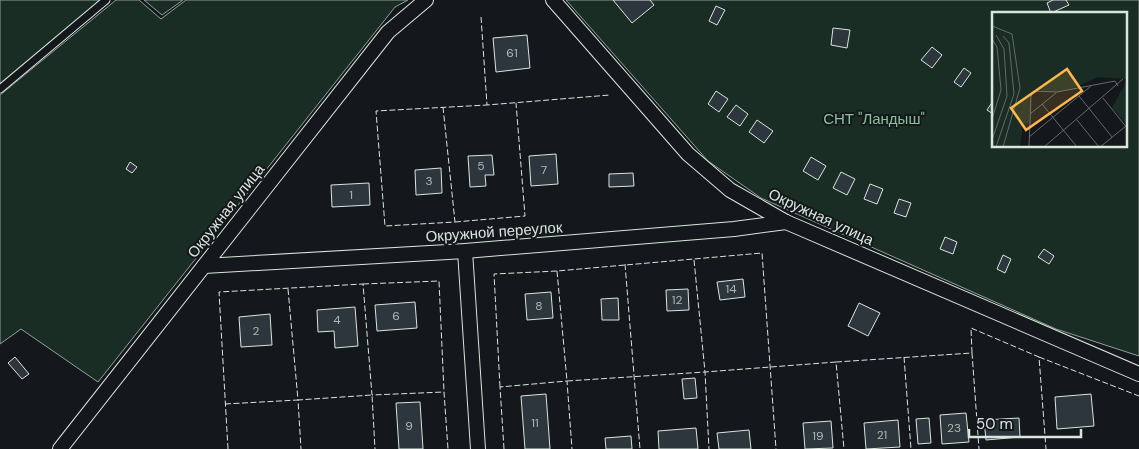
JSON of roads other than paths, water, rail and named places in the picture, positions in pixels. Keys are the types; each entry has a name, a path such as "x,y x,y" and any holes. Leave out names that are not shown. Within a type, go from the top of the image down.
{"street":[{"name":"Окружная улица","path":"60,449 388,32 426,0"},
{"name":"Окружная улица","path":"553,0 688,154 730,190 786,222 1139,374"},
{"name":"Окружной переулок","path":"204,266 465,251 734,229 786,222"},
{"path":"465,251 478,449"}],"lane":[{"path":"0,89 106,0"}],"park label":[{"name":"СНТ \"Ландыш\"","path":"874,119"}]}
